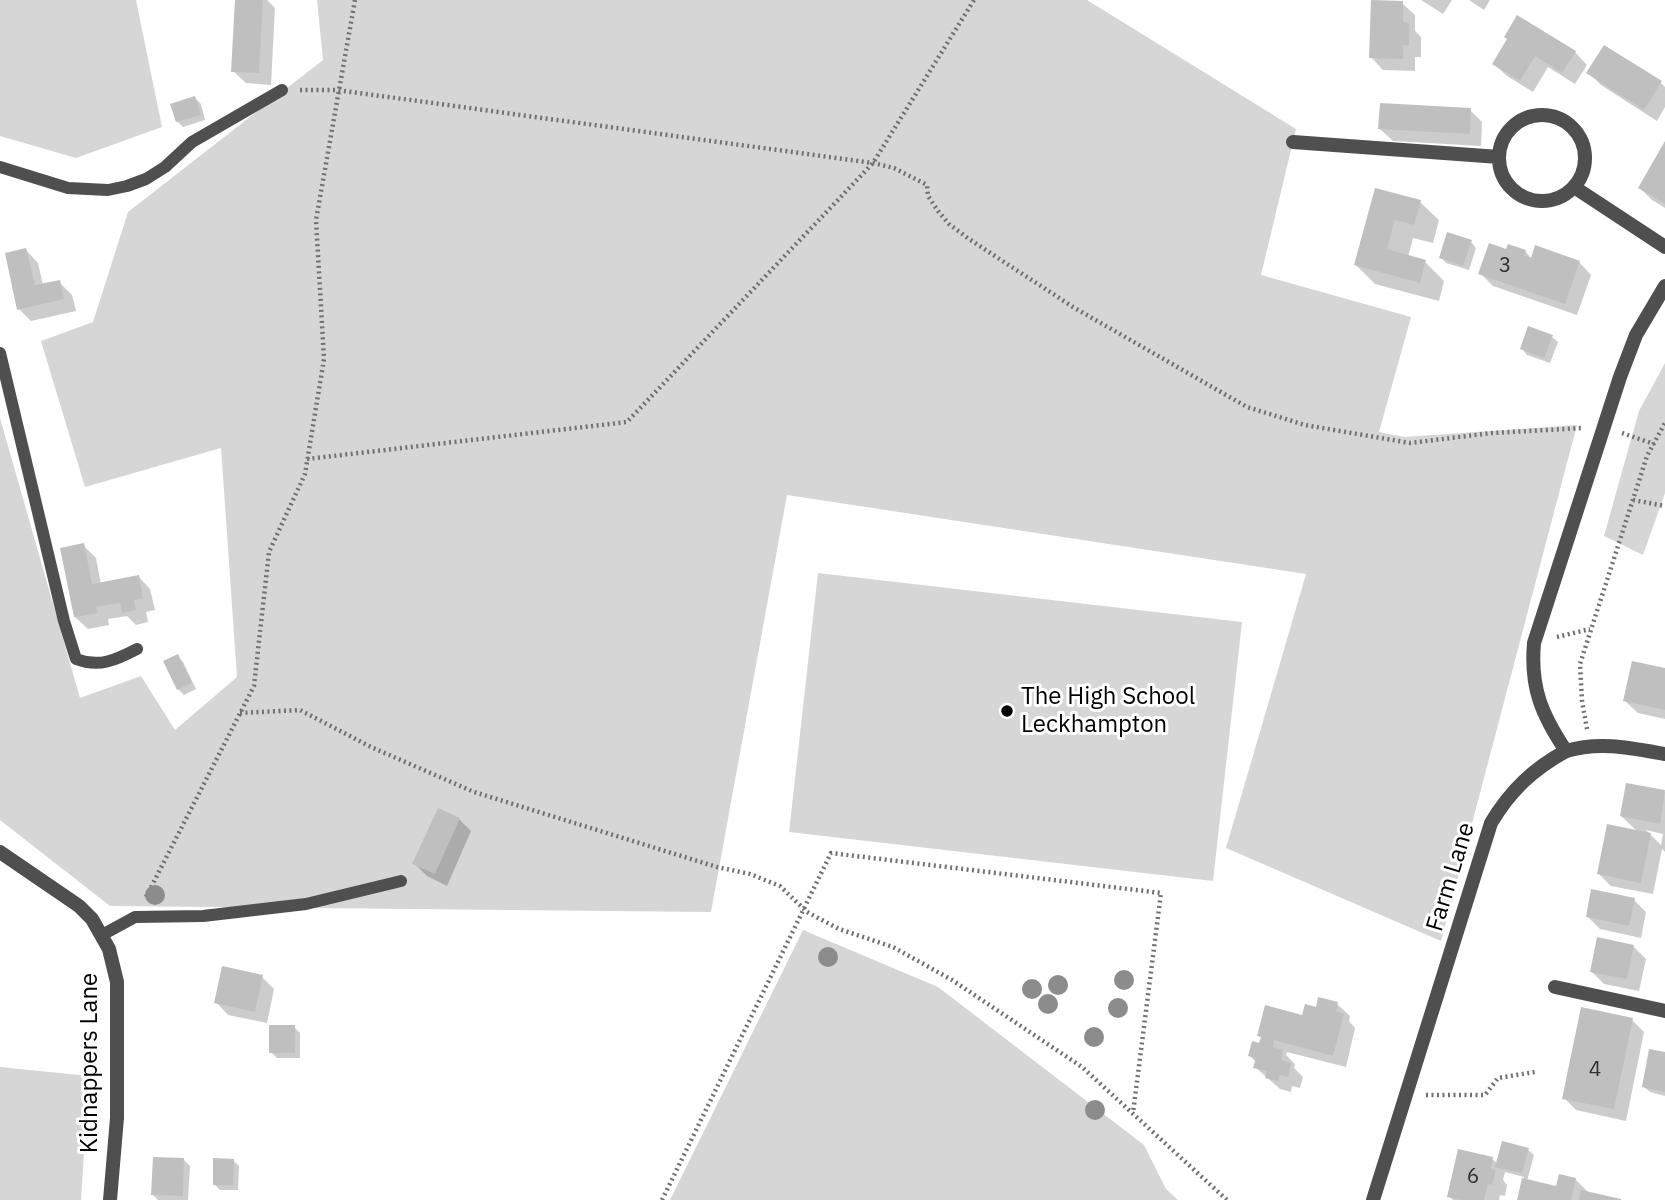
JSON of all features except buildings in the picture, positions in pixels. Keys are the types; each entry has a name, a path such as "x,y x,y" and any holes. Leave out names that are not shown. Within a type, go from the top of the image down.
{"street":[{"path":"1531,116 1555,117 1576,131 1585,155 1584,166 1574,187 1566,194 1544,201 1523,196 1506,180 1499,157 1505,136 1520,120 1531,116"},
{"path":"1293,142 1499,157"},
{"path":"1574,187 1665,247"},
{"path":"1566,751 1545,718 1539,703 1532,664 1534,643 1636,335 1665,286"},
{"name":"Farm Lane","path":"1373,1200 1491,823 1503,803 1519,784 1549,760 1566,751 1609,745 1665,754"},
{"name":"Kidnappers Lane","path":"0,852 79,906 92,919 112,957 117,982 117,1118 110,1200"},
{"path":"1555,987 1665,1010"}],"lane":[{"path":"0,167 68,187 107,190 127,186 146,179 165,167 192,142 282,90"},
{"path":"0,353 64,621 76,659 89,664 113,662 137,649"},
{"path":"102,935 135,917 203,916 306,904 401,881"}],"path":[{"path":"135,917 161,872 254,686 269,552 305,474 324,359 316,220 355,0"},
{"path":"307,459 627,422 873,163 974,0"},
{"path":"282,90 337,90 894,168 927,185 928,196 938,211 949,224 969,239 1073,307 1247,407 1305,425 1410,443 1492,433 1604,426 1654,444"},
{"path":"1587,746 1580,664 1647,456 1665,423"},
{"path":"1633,500 1665,506"},
{"path":"1534,643 1591,629"},
{"path":"240,713 300,710 371,747 474,792 718,867 750,874 780,886 804,908 839,929 892,947 952,980 1082,1067 1227,1200"},
{"path":"662,1200 831,853 1161,893 1133,1114"},
{"path":"1407,1095 1485,1095 1498,1078 1535,1073"}],"shaded area":[{"path":"0,0 136,0 162,127 76,158 0,136"},
{"path":"317,0 1087,0 1296,129 1261,275 1411,317 1379,432 1404,437 1577,425 1441,941 1226,848 1306,574 787,495 711,912 110,906 0,820 0,418 80,698 141,676 175,730 237,677 221,448 85,487 41,341 93,322 128,212 323,60"},
{"path":"1665,363 1665,493 1643,555 1604,536 1639,411"},
{"path":"818,573 1242,622 1213,881 789,832"},
{"path":"803,930 938,987 1144,1145 1166,1189 1178,1200 670,1200"},
{"path":"0,1067 89,1076 81,1200 0,1200"}],"place":[{"name":"The High School Leckhampton","path":"1007,711"}]}
